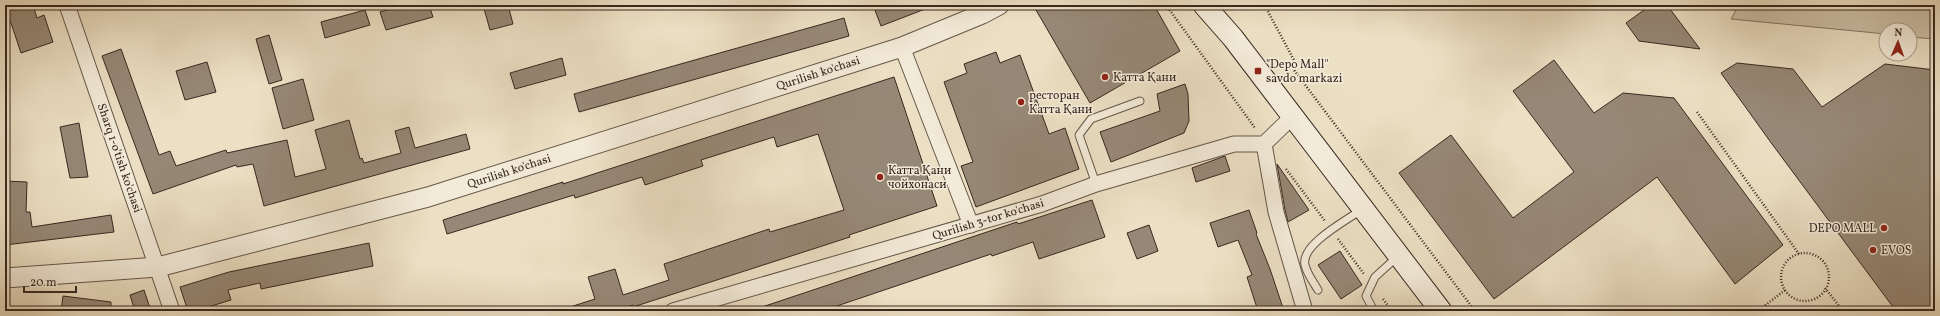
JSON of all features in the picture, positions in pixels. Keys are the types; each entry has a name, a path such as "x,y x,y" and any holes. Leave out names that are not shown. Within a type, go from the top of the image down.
{"main road":[{"path":"1204,5 1233,38 1441,311"},
{"path":"1214,5 1233,38"}],"street":[{"name":"Sharq 1-o'tish ko'chasi","path":"67,5 172,311"},
{"name":"Qurilish ko'chasi","path":"5,278 158,267 428,197 902,46 982,14 999,5"},
{"path":"902,46 971,224"},
{"path":"1293,116 1264,144 1276,212 1305,311"},
{"name":"Qurilish 3-tor ko'chasi","path":"673,311 1042,204 1096,184 1234,144 1264,144"}],"lane":[{"path":"1096,184 1079,136 1091,119 1140,101"},
{"path":"1318,290 1305,264 1308,250 1324,235 1363,209"},
{"path":"1374,311 1366,296 1375,277 1399,256"}],"path":[{"path":"1265,6 1295,62 1294,70 1475,311"},
{"path":"1697,112 1798,254"},
{"path":"1798,254 1813,254 1825,264 1829,278 1825,288 1818,296 1804,301 1790,296 1782,283 1783,269 1792,257 1798,254"},
{"path":"1825,288 1843,311"},
{"path":"1758,311 1785,290"}],"shaded area":[{"path":"1739,5 1935,5 1935,39 1918,38 1918,22 1878,22 1878,33 1731,19"}],"building":[{"path":"5,5 33,5 37,18 44,15 53,42 21,53"},
{"path":"404,5 429,5 433,17 386,30 380,12"},
{"path":"483,5 508,5 513,24 490,30"},
{"path":"873,5 933,5 933,6 881,26"},
{"name":"Катта Қани","path":"1045,5 1154,5 1180,51 1090,103 1036,10"},
{"path":"1651,5 1667,5 1700,49 1639,41 1626,23"},
{"path":"365,10 370,25 325,38 321,22"},
{"path":"844,18 849,36 579,112 574,94"},
{"path":"269,35 282,80 269,84 256,39"},
{"path":"121,49 159,155 170,151 176,166 226,150 227,153 287,140 295,177 326,169 315,130 349,120 360,159 362,158 364,163 401,153 395,131 409,127 415,148 466,134 470,149 264,206 253,164 237,167 236,165 153,194 102,56"},
{"path":"996,52 1000,63 1020,55 1049,134 1065,128 1079,169 976,207 961,166 973,162 944,82 967,73 964,64"},
{"path":"562,58 566,75 515,89 510,73"},
{"path":"1554,60 1594,113 1623,93 1674,98 1783,245 1735,284 1657,177 1494,299 1399,173 1451,135 1513,218 1574,172 1513,91"},
{"path":"207,62 216,92 185,100 176,71"},
{"name":"DEPO MALL","path":"1737,63 1793,69 1822,107 1885,64 1935,70 1935,311 1896,311 1721,73"},
{"path":"894,77 937,206 849,235 850,237 633,307 633,305 615,311 568,311 567,308 595,299 588,277 615,269 623,295 669,280 664,264 769,229 770,232 844,210 818,134 777,147 774,137 701,160 703,166 645,185 642,177 575,198 574,195 447,234 443,220 563,182 563,184"},
{"path":"303,79 314,120 283,129 272,88"},
{"path":"1185,84 1188,94 1189,121 1184,133 1111,162 1100,132 1160,111 1157,94"},
{"path":"79,123 88,177 70,178 60,127"},
{"path":"1225,156 1230,171 1196,182 1192,168"},
{"path":"1277,164 1309,210 1288,222 1285,210"},
{"path":"5,181 27,182 26,212 30,212 32,227 111,215 114,232 5,245"},
{"path":"1092,200 1105,237 1039,259 1033,242 992,256 991,254 822,311 760,311 759,308 1017,222 1018,224"},
{"path":"1249,210 1257,233 1256,234 1284,311 1258,311 1247,277 1252,275 1238,240 1218,247 1210,223"},
{"path":"1149,225 1158,251 1137,259 1127,233"},
{"path":"369,243 373,266 261,289 260,283 228,290 231,300 195,311 188,311 180,287 229,272"},
{"path":"1340,251 1362,285 1341,299 1318,265"},
{"path":"144,290 151,311 135,311 130,295"},
{"path":"63,296 111,302 111,311 61,311"}],"place":[{"name":"\"Depo Mall\" savdo markazi","path":"1258,71"},
{"name":"Катта Қани","path":"1105,77"},
{"name":"ресторан Катта Қани","path":"1021,102"},
{"name":"Катта Қани чойхонаси","path":"880,177"},
{"name":"DEPO MALL","path":"1884,228"},
{"name":"EVOS","path":"1873,250"}]}
